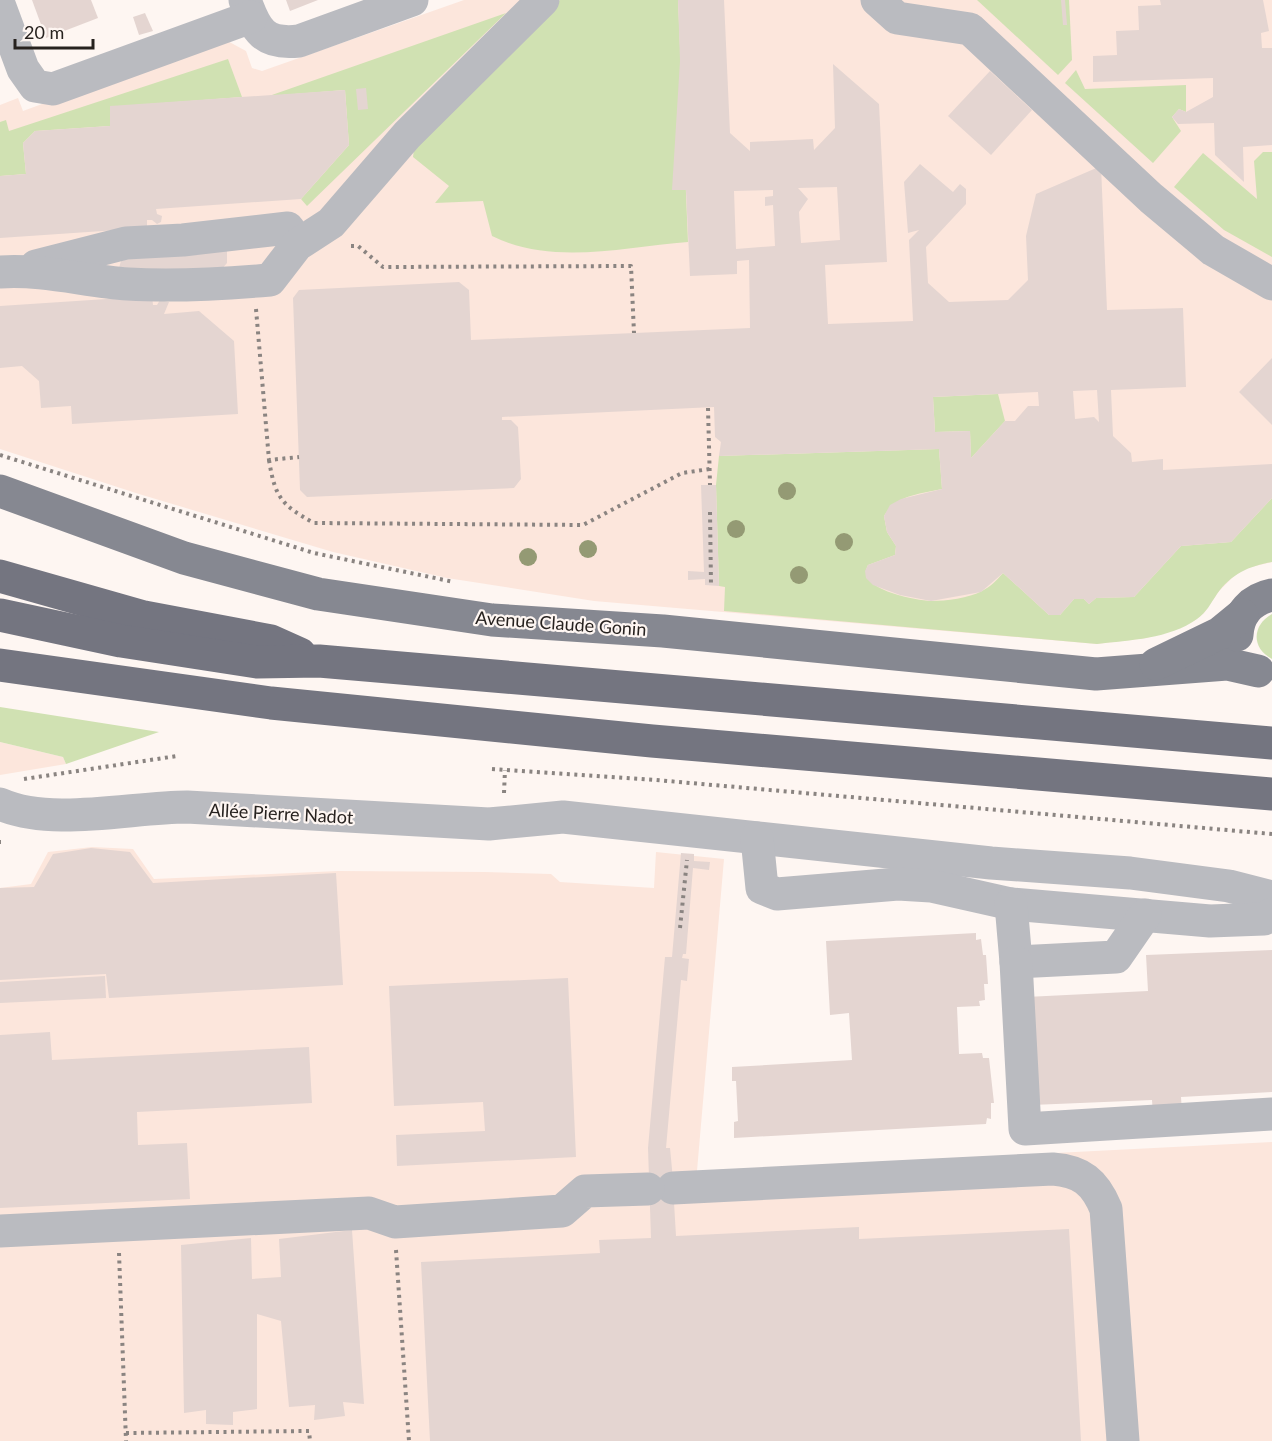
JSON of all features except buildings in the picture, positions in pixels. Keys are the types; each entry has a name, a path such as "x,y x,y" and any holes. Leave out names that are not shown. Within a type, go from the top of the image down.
{"highway":[{"path":"0,576 144,617 271,641 319,661"},
{"path":"0,615 121,641 257,662 319,661 1272,743"},
{"path":"0,658 77,675"},
{"path":"0,665 271,703 652,741 1272,794"}],"main road":[{"name":"Avenue Claude Gonin","path":"0,491 184,558 318,594 492,620 675,632 1096,674 1227,664 1265,674"},
{"name":"Avenue Claude Gonin","path":"1137,672 1220,633 1255,601 1272,595"},
{"path":"1242,615 1237,640 1248,664 1265,674"}],"street":[{"path":"0,7 23,69 35,86 53,89 248,9 263,34 280,44 299,41 412,0"},
{"path":"10,271 128,284 193,286 270,280 297,245 331,223 407,135 543,0"},
{"path":"877,0 897,18 970,29 1151,198 1213,250 1272,284"},
{"path":"10,271 126,243 183,240 288,228 297,245"},
{"name":"Allée Pierre Nadot","path":"9,792 45,813 102,815 159,807 187,807 489,824 563,817 991,863 1130,873 1229,886 1272,897"},
{"path":"757,838 762,888 777,894 898,884 920,885 1011,904 1210,921 1264,919 1272,914"},
{"path":"1011,904 1025,1129 1272,1114"},
{"path":"1016,962 1116,957 1145,915"},
{"path":"0,1231 369,1213 395,1222 562,1211 585,1191 1053,1169 1071,1171 1088,1179 1106,1209 1123,1441"}],"path":[{"path":"348,246 358,246 383,267 631,266 634,333"},
{"path":"254,281 273,488 288,509 314,523 583,525 682,473 710,469"},
{"path":"708,408 710,485"},
{"name":"Avenue Claude Gonin","path":"0,455 314,553 466,584"},
{"path":"269,460 298,457"},
{"path":"710,512 711,585"},
{"path":"9,792 177,756"},
{"path":"492,769 679,782 1272,834"},
{"path":"680,928 687,853"},
{"path":"395,1222 409,1441"},
{"path":"119,1249 126,1441"},
{"path":"126,1433 309,1431 310,1441"}],"shaded area":[{"path":"464,0 1272,0 1272,562 1247,568 1235,575 1219,591 1204,613 1194,621 1147,638 1097,644 594,601 447,578 333,552 139,494 0,449 0,105 18,98 23,111 222,38 246,51 252,68 262,71"},
{"path":"0,742 63,757 66,764 0,775"},
{"path":"92,847 133,849 154,879 338,871 485,872 551,874 560,882 654,888 656,852 724,859 697,1171 1272,1142 1272,1441 0,1441 0,888 31,884 48,852"}],"green space":[{"path":"560,0 678,0 688,242 588,252 539,250 515,245 492,236 483,201 435,203 449,186 413,157 415,142"},
{"path":"977,0 1069,0 1072,60 1058,75"},
{"path":"506,13 307,206 301,199 349,145 345,90 269,96"},
{"path":"228,59 242,97 110,107 110,126 35,131 23,143 26,174 0,176 0,122 6,120 9,131"},
{"path":"1076,70 1085,89 1186,85 1186,112 1179,109 1172,117 1181,131 1153,163 1065,83"},
{"path":"1263,152 1272,152 1272,257 1224,230 1174,187 1203,153 1257,199 1254,161"},
{"path":"998,394 1005,421 971,458 970,431 935,432 933,397"},
{"path":"939,449 942,489 917,494 902,500 889,509 884,516 887,532 896,546 895,555 868,565 866,573 870,581 888,592 931,601 957,599 971,596 985,589 1003,573 1049,615 1060,615 1074,599 1084,599 1089,604 1096,598 1134,597 1181,546 1231,542 1272,498 1272,562 1234,576 1222,587 1203,614 1186,626 1149,638 1097,644 724,611 725,587 719,586 716,485 719,456"},
{"path":"1272,614 1272,659 1260,649 1257,636 1261,624"},
{"path":"0,707 159,732 66,764 63,757 0,742"}]}
